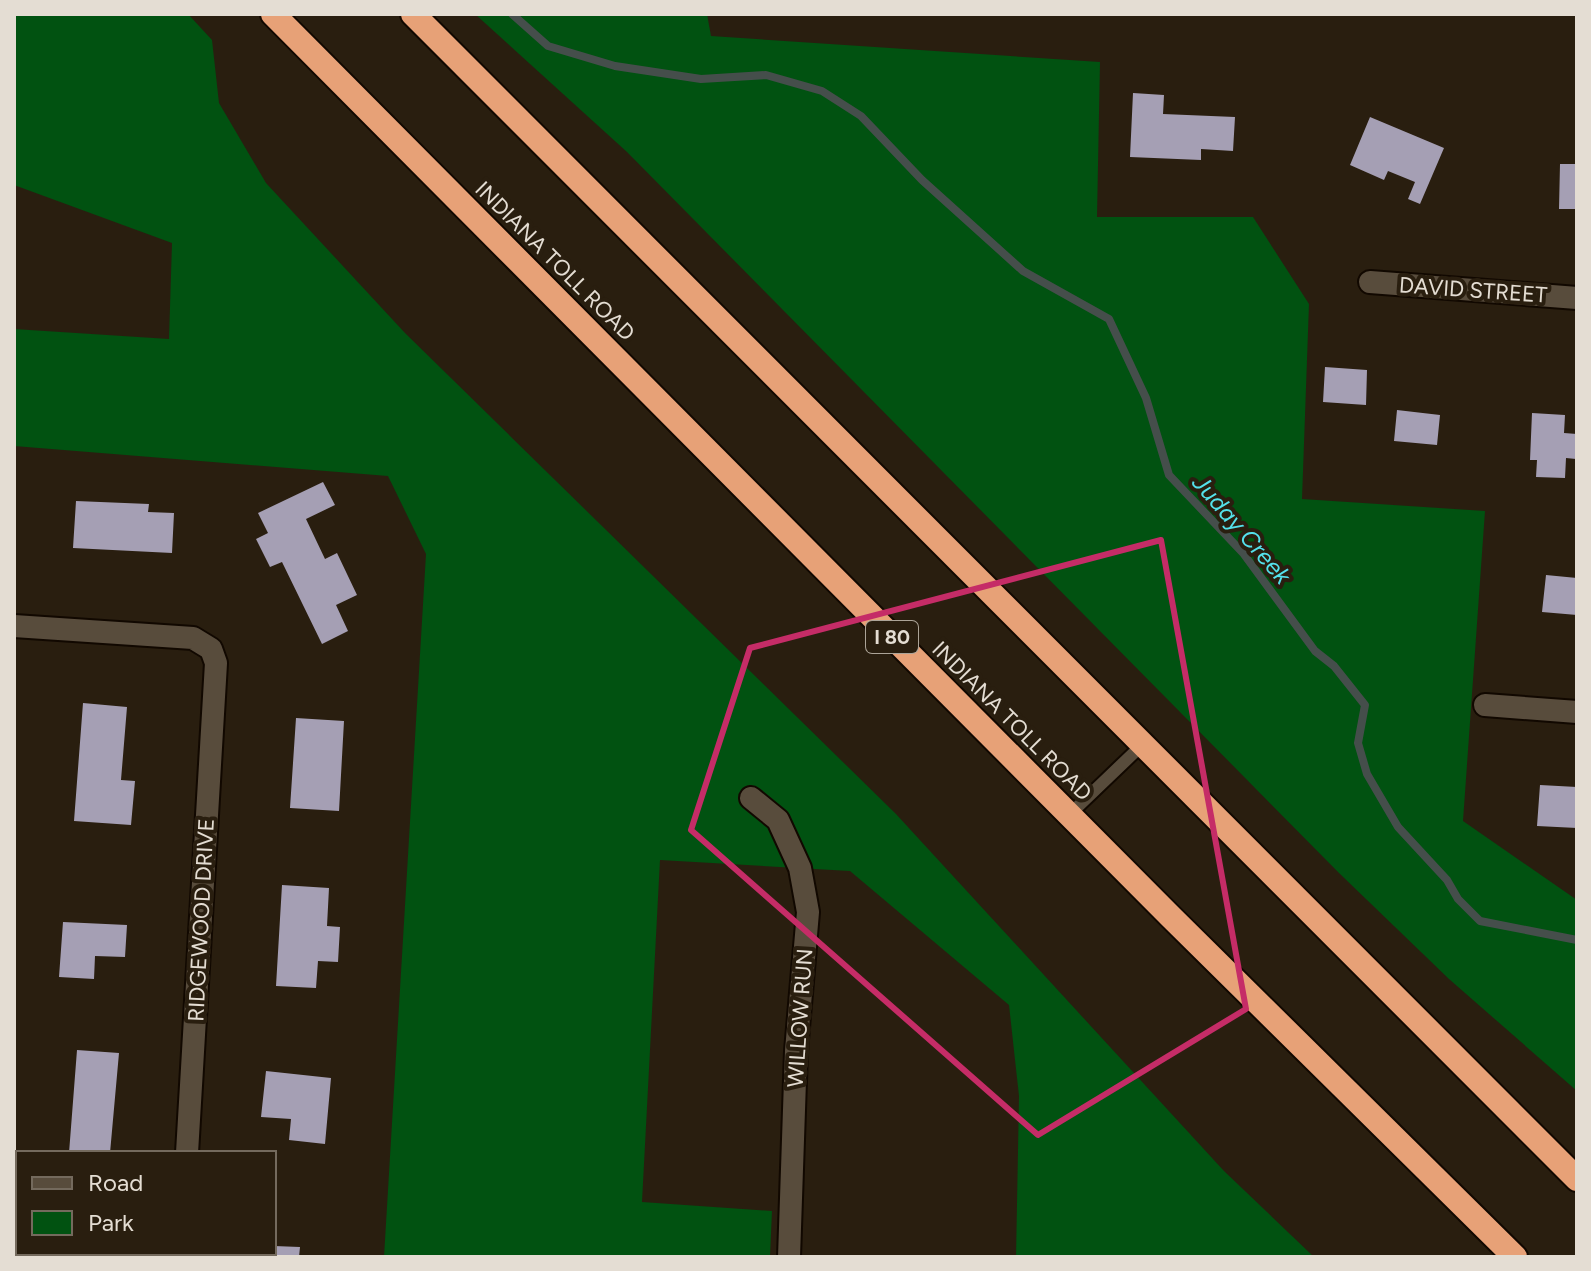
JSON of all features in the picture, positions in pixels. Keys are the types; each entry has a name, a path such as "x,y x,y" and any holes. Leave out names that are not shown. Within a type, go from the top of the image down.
{"highway":[{"name":"INDIANA TOLL ROAD","path":"273,14 1069,815 1515,1257"},
{"path":"413,14 1577,1179"}],"street":[{"name":"DAVID STREET","path":"1370,282 1577,298"},
{"name":"RIDGEWOOD DRIVE","path":"14,626 193,638 211,649 216,663 187,1151"},
{"path":"1485,705 1577,712"},
{"name":"WILLOW RUN","path":"751,798 778,820 800,868 808,912 796,1051 789,1257"}],"lane":[{"path":"1069,815 1142,745"}],"highlighted area":[{"path":"1161,540 1246,1009 1038,1135 691,830 750,648"}],"green space":[{"path":"14,14 188,14 212,40 219,103 266,183 405,333 896,814 1224,1171 1314,1257 1016,1257 1019,1096 1009,1005 850,871 660,860 642,1202 772,1211 770,1257 384,1257 426,554 388,476 14,446 14,329 169,339 172,243 14,185"},
{"path":"475,14 707,14 711,36 1100,62 1097,217 1253,217 1309,304 1302,499 1485,511 1463,821 1577,900 1577,1091 1449,979 1339,873 627,152"}],"building":[{"path":"1133,93 1164,95 1163,114 1235,117 1233,151 1201,149 1201,160 1130,157"},
{"path":"1370,117 1444,148 1420,204 1408,199 1415,182 1388,171 1384,180 1350,165"},
{"path":"1560,164 1577,164 1577,209 1559,209"},
{"path":"1325,367 1367,370 1366,405 1323,402"},
{"path":"1397,410 1440,415 1437,445 1394,441"},
{"path":"1532,413 1565,415 1564,433 1577,434 1576,459 1566,458 1565,478 1536,477 1537,460 1530,460"},
{"path":"323,482 335,505 306,519 325,559 337,553 357,595 336,605 348,631 322,644 282,562 270,567 256,539 268,533 258,513"},
{"path":"76,501 149,504 148,512 174,513 172,553 73,548"},
{"path":"1546,575 1577,578 1577,615 1542,612"},
{"path":"83,703 127,707 121,780 135,781 131,825 74,821"},
{"path":"296,718 344,721 339,811 290,808"},
{"path":"1540,785 1577,787 1577,828 1537,826"},
{"path":"282,885 329,888 327,926 340,927 338,962 318,961 316,988 276,986"},
{"path":"63,922 127,925 125,957 95,956 94,979 59,977"},
{"path":"77,1050 119,1053 110,1151 69,1151"},
{"path":"266,1071 331,1078 325,1144 289,1140 291,1119 261,1117"},
{"path":"276,1246 300,1247 299,1257 256,1257 276,1255"},
{"path":"57,1255 100,1255 100,1257"}],"waterway":[{"name":"Juday Creek","path":"512,14 548,46 615,66 701,79 766,75 822,91 861,116 922,180 1023,271 1109,319 1146,398 1169,475 1243,553 1315,651 1334,666 1365,705 1358,743 1367,774 1398,827 1480,921 1577,940"}]}
